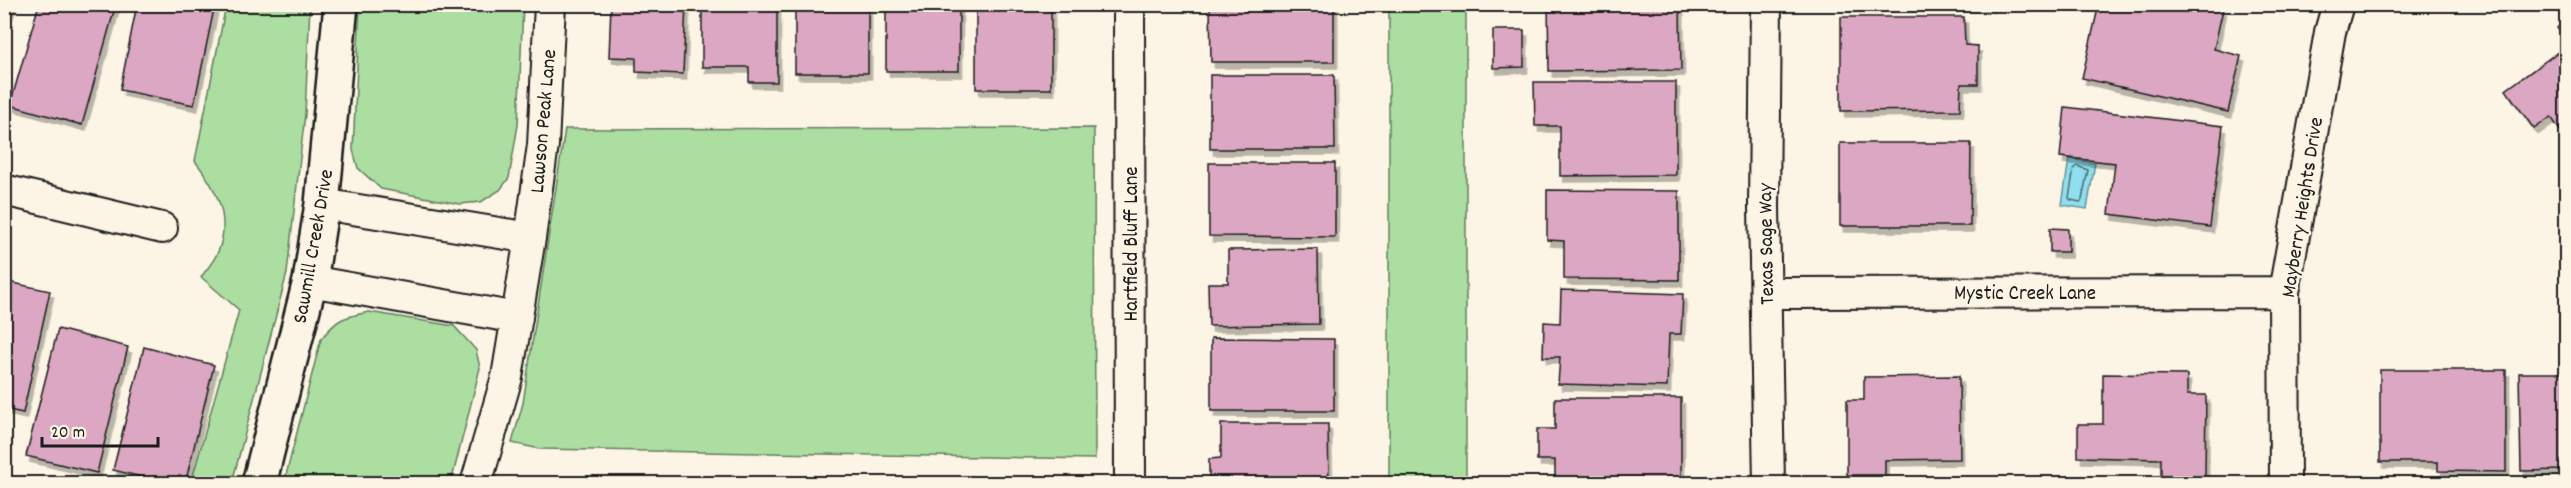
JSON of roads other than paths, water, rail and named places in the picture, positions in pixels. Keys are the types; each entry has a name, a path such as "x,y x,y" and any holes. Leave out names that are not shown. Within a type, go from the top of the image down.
{"street":[{"name":"Sawmill Creek Drive","path":"259,483 310,281 322,204 341,4"},
{"name":"Lawson Peak Lane","path":"476,483 507,377 530,238 543,145 550,4"},
{"name":"Hartfield Bluff Lane","path":"1129,4 1130,483"},
{"name":"Texas Sage Way","path":"1766,4 1766,293 1769,483"},
{"name":"Mayberry Heights Drive","path":"2285,483 2284,291 2330,32 2338,4"},
{"path":"4,190 162,228"},
{"path":"322,204 530,238"},
{"path":"310,281 517,318"},
{"name":"Mystic Creek Lane","path":"1766,293 2284,291"}],"water":[{"path":"2069,159 2095,163 2087,209 2062,205"}]}
